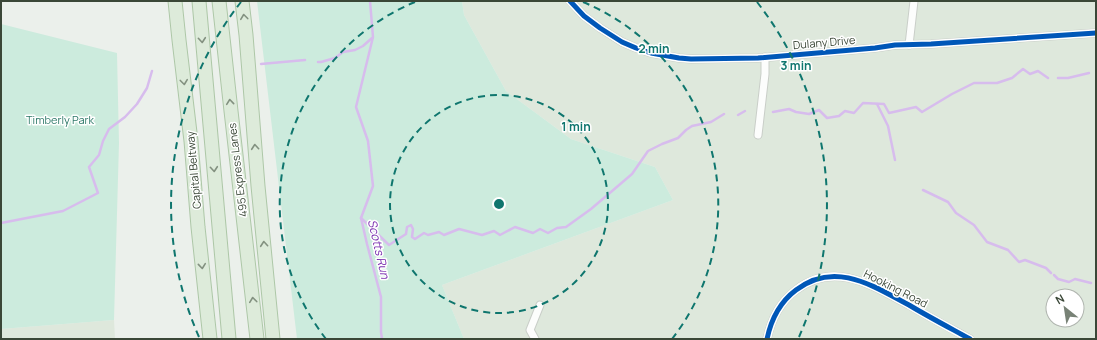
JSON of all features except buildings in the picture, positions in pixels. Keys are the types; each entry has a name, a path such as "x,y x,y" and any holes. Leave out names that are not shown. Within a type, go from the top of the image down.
{"highway":[{"name":"Capital Beltway","path":"175,1 191,141 198,227 210,339"},
{"name":"495 Express Lanes","path":"199,1 229,339"},
{"name":"495 Express Lanes","path":"219,1 257,339"},
{"path":"242,1 273,339"}],"street":[{"name":"Dulany Drive","path":"570,1 584,16 616,39 651,53 691,59 765,57 895,45 1096,33"},
{"path":"909,45 914,1"},
{"path":"758,135 765,74 765,57"},
{"name":"Hooking Road","path":"767,339 773,319 781,305 790,295 810,282 835,276 855,279 874,286 970,339"},
{"path":"535,339 530,330 540,305"}],"shaded area":[{"path":"462,1 1096,1 1096,339 464,339 442,285 673,200 655,167 571,139 506,91 464,15"},
{"path":"114,320 115,339 1,339 1,329"}],"green space":[{"path":"257,1 462,1 464,15 506,91 571,139 655,167 673,200 442,285 464,339 297,339"},
{"name":"Timberly Park","path":"1,24 117,53 119,143 114,320 1,329"}],"waterway":[{"name":"Scotts Run","path":"370,1 373,37 356,107 368,141 373,186 361,218 381,297 382,339"},
{"path":"318,62 335,58 343,52 355,50 363,46 372,38"},
{"path":"261,64 305,60"},
{"path":"773,112 789,109 796,112 809,114 819,110 827,118 839,116 845,111 854,113 863,103 884,104 889,113 916,107 922,112 974,83 997,83 1012,78 1023,69 1030,74 1038,71 1048,78"},
{"path":"1,223 63,211 98,193 89,167 99,155 103,141 109,129 125,117 137,104 147,88 152,71"},
{"path":"1058,78 1068,78 1089,73"},
{"path":"877,104 888,126 895,160"},
{"path":"738,115 745,111"},
{"path":"361,218 389,245 406,234 407,227 411,225 413,229 412,237 415,239 424,233 428,235 439,232 444,235 459,229 482,235 494,231 500,235 515,227 533,233 540,229 548,233 557,228 566,227 591,209 632,174 648,151 678,138 692,126 711,122 724,114"},
{"path":"923,190 948,202 956,213 974,225 987,242 1008,250 1019,262 1025,260 1046,268 1051,273"},
{"path":"1054,275 1058,279 1069,282 1075,279 1091,283"}],"cycle path":[{"path":"570,1 584,16 622,42 651,53 691,59 758,58 895,45 1096,33"},
{"path":"767,339 774,318 785,300 796,290 811,281 825,277 854,279 868,284 882,290 970,339"}]}
